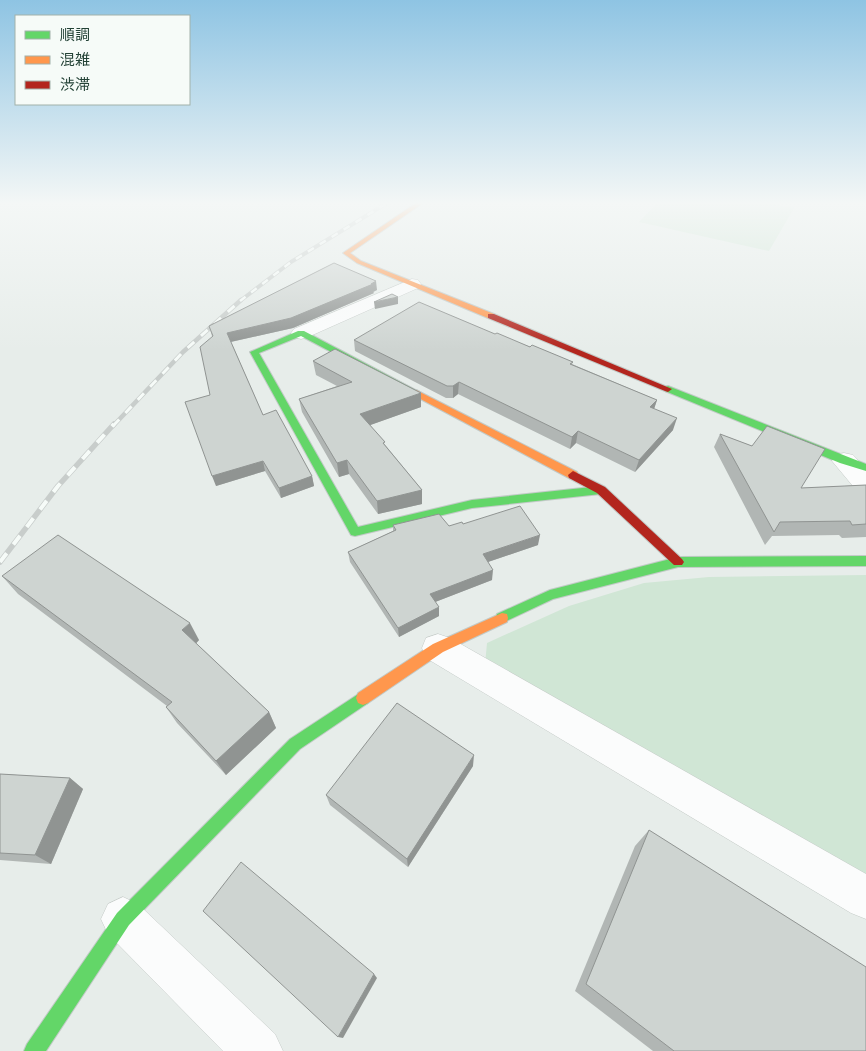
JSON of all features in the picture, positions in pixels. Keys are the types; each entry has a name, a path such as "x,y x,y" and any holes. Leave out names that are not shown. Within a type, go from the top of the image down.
{"street":[{"path":"347,252 346,253 359,262 855,464 866,485"},
{"path":"412,284 254,352 355,532 472,504 601,490"},
{"path":"301,333 601,490 678,562"},
{"path":"34,1051 123,919 294,744 438,648 550,596 678,562 866,561"},
{"path":"438,648 866,898"},
{"path":"123,919 258,1051"}],"green space":[{"path":"866,575 866,883 485,665 487,643 569,606 644,583 709,577"}],"building":[{"path":"334,263 376,281 371,284 373,284 291,318 227,333 263,415 276,410 312,476 279,488 263,461 212,476 185,402 210,395 200,347 213,336 209,326"},
{"path":"392,294 398,297 374,302"},
{"path":"419,302 495,334 497,333 530,347 532,345 573,362 570,364 657,400 650,407 677,418 639,460 578,431 572,437 459,382 453,386 447,386 354,340"},
{"path":"335,349 421,393 360,414 385,442 383,443 422,490 377,501 347,460 337,463 299,399 352,382 313,361"},
{"path":"767,426 825,449 801,488 866,485 866,524 852,525 850,521 780,522 774,532 720,434 752,446"},
{"path":"520,506 540,535 483,554 493,570 430,594 439,607 398,628 348,552 396,530 393,525 439,514 449,526 462,522 463,524"},
{"path":"58,535 190,623 182,630 269,712 216,761 166,707 172,702 2,576"},
{"path":"397,703 474,755 407,859 326,795"},
{"path":"0,774 70,778 35,855 0,853"},
{"path":"649,830 866,967 866,1051 674,1051 586,984"},
{"path":"241,862 374,974 338,1037 203,911"}],"railway":[{"path":"240,301 307,252"},
{"path":"113,426 183,352 241,300"},
{"path":"0,562 58,486 114,424"}],"traffic: fast":[{"path":"416,393 301,333 254,352 355,532 472,504 601,490"},
{"path":"668,389 844,461 866,468"},
{"path":"502,618 550,595 678,562 866,561"},
{"path":"34,1051 123,919 295,744 363,698"}],"traffic: slow":[{"path":"347,252 346,253 359,262 491,316"},
{"path":"416,393 573,475"},
{"path":"363,698 438,648 502,618"}],"traffic: jam":[{"path":"491,316 668,389"},
{"path":"573,475 601,490 678,562"}]}
